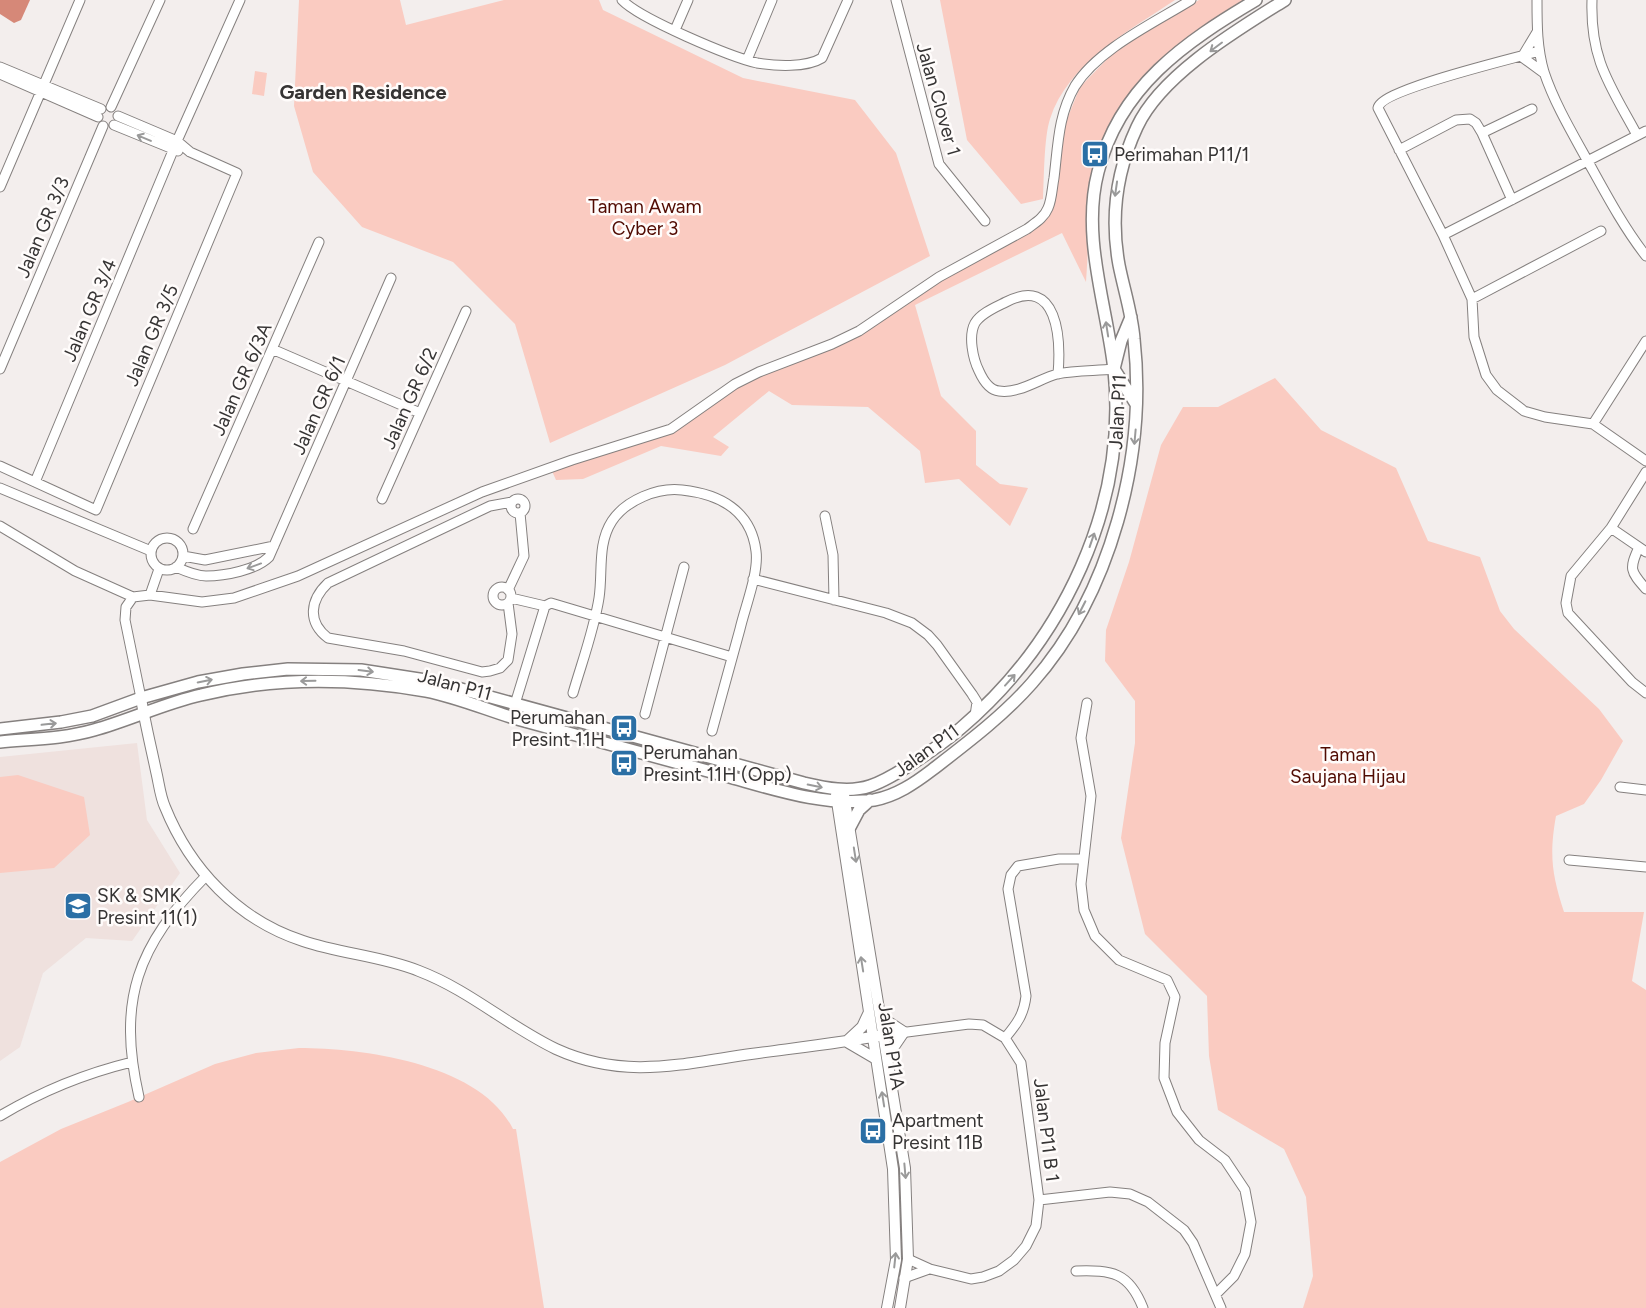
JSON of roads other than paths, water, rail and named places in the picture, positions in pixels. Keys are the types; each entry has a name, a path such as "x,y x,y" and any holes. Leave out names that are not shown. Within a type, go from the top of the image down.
{"main road":[{"path":"1270,0 1274,3 1285,0"},
{"name":"Jalan P11","path":"0,742 69,736 199,695 242,687 284,682 328,681 429,692 528,722 763,786 841,802 885,798 913,784 954,754 994,720 1030,686 1049,663 1080,612 1104,561 1116,527 1132,462 1137,367 1131,317 1118,261 1114,211 1117,182 1139,122 1166,85 1243,26 1285,0"},
{"path":"1243,26 1260,9 1252,3"},
{"name":"Jalan P11","path":"0,729 61,722 92,716 141,698 198,682 243,674 288,669 361,670 432,681 776,776 840,789 868,787 880,782 944,742 998,694 1034,650 1066,600 1086,556 1103,506 1114,444 1116,397 1114,369 1094,234 1098,173 1108,142 1122,114 1135,94 1162,66 1206,30 1252,3"},
{"path":"1131,317 1121,342 1114,369 1136,404"},
{"path":"493,712 515,704 528,722"},
{"path":"850,827 859,810 870,800"}],"street":[{"path":"0,187 80,0"},
{"path":"100,113 111,107 160,0"},
{"path":"177,141 240,0"},
{"path":"622,0 630,7 675,30 747,60 759,63 782,64 817,61 826,51 848,0"},
{"path":"675,30 688,0"},
{"path":"747,60 772,0"},
{"name":"Jalan Clover 1","path":"896,0 939,164 985,222"},
{"path":"0,526 75,571 133,597 150,595 202,602 234,598 298,576 482,492 564,462 671,429 735,384 859,331 939,277 1007,241 1040,220 1048,209 1051,197 1058,130 1076,85 1095,64 1120,43 1191,0"},
{"path":"1538,0 1537,32 1544,73 1566,122 1620,221 1646,256"},
{"path":"1592,0 1592,34 1597,58 1637,135"},
{"path":"1522,57 1537,32"},
{"path":"1539,51 1459,72 1379,103 1378,108 1443,235 1472,299 1474,337 1479,359 1486,375 1497,390 1524,411 1545,417 1593,424 1646,461"},
{"path":"1522,57 1544,73"},
{"path":"0,67 42,88 100,113"},
{"path":"0,74 42,88"},
{"path":"100,113 103,126 109,127 116,121 116,110 111,107"},
{"path":"1482,134 1532,109"},
{"path":"1399,150 1456,120 1465,118 1476,124 1482,134 1512,200"},
{"path":"116,121 177,141 190,152"},
{"path":"116,121 173,150 190,152"},
{"name":"Jalan GR 3/3","path":"0,369 103,126"},
{"path":"1443,235 1588,162 1646,130"},
{"name":"Jalan GR 3/4","path":"35,482 177,141"},
{"name":"Jalan GR 3/5","path":"35,482 96,510 237,173 190,152"},
{"path":"1472,299 1601,231"},
{"name":"Jalan GR 6/3A","path":"194,529 319,242"},
{"name":"Jalan GR 6/1","path":"206,576 252,567 263,562 274,546 391,278"},
{"path":"1058,374 1060,351 1054,318 1044,300 1032,294 1015,297 988,311 976,322 972,342 977,366 985,384 998,392 1012,391 1058,374 1114,369"},
{"name":"Jalan GR 6/2","path":"382,499 466,311"},
{"path":"1593,424 1646,341"},
{"path":"272,349 420,413"},
{"path":"0,466 35,482"},
{"path":"1646,472 1611,528 1570,576 1566,603 1568,613 1632,682 1646,692"},
{"path":"0,488 151,551"},
{"path":"573,693 595,615 600,583 602,550 605,536 612,521 621,511 658,491 673,489 710,496 733,507 747,521 757,552 753,579 712,731"},
{"path":"520,498 524,501 526,507 520,513 524,556 509,597 512,634 508,660 500,668 482,672 404,651 328,638 321,633 315,620 312,604 318,592 328,583 490,506 512,502 520,498"},
{"path":"825,516 833,555 834,600"},
{"path":"1611,528 1642,550 1632,564 1632,570 1646,589"},
{"path":"166,538 172,539 180,546 183,556 176,567 168,570 159,569 152,562 151,551 156,542 166,538"},
{"path":"183,556 205,560 274,546"},
{"path":"176,567 206,576 205,560"},
{"path":"645,714 684,567"},
{"path":"150,595 159,569"},
{"path":"753,579 886,613 912,623 928,635 937,645 972,694 977,702 975,716"},
{"path":"133,597 126,607 125,620 164,804 176,832 206,876 240,908 269,927 312,944 419,970 474,997 532,1036 583,1059 604,1065 655,1068 884,1036"},
{"path":"509,597 545,606 551,603 732,657"},
{"path":"515,704 545,606"},
{"path":"972,694 990,696 998,694"},
{"path":"1087,703 1081,738 1091,796 1089,826 1082,859 1080,884 1084,910 1095,936 1119,960 1167,980 1175,997 1165,1043 1164,1078 1177,1112 1199,1140 1225,1160 1245,1190 1251,1222 1244,1254 1234,1276 1216,1294"},
{"path":"1620,787 1646,790"},
{"name":"Jalan P11A","path":"840,789 869,1012 893,1169 896,1211 896,1260 887,1308"},
{"name":"Jalan P11A","path":"841,802 850,827 905,1168 908,1259 900,1308"},
{"path":"1005,1038 1020,1020 1025,1009 1026,996 1008,889 1011,875 1018,866 1060,859 1082,859"},
{"path":"1569,860 1646,867"},
{"path":"139,1097 132,1062 130,1015 139,970 163,926 206,876"},
{"path":"846,1041 857,1033 869,1012"},
{"path":"881,1017 904,1032 887,1057"},
{"name":"Jalan P11 B 1","path":"884,1036 969,1024 983,1026 1005,1038 1021,1063 1039,1200 1036,1226 1026,1246 1014,1260 999,1271 971,1279 930,1269 908,1259"},
{"path":"846,1041 876,1059"},
{"path":"0,1116 46,1092 111,1067 132,1062"},
{"path":"1039,1200 1110,1192 1130,1194 1148,1202 1184,1230 1193,1242 1221,1308"},
{"path":"904,1278 930,1269"},
{"path":"1076,1271 1104,1270 1126,1279 1136,1290 1143,1308"}],"place":[{"name":"Perimahan P11/1","path":"1095,154"},
{"name":"Perumahan Presint 11H","path":"624,728"},
{"name":"Perumahan Presint 11H (Opp)","path":"624,763"},
{"name":"SK & SMK Presint 11(1)","path":"78,906"},
{"name":"Apartment Presint 11B","path":"873,1131"}],"district":[{"name":"Garden Residence","path":"363,92"}],"park label":[{"name":"Taman Awam Cyber 3","path":"645,217"},
{"name":"Taman Saujana Hijau","path":"1348,765"}]}
